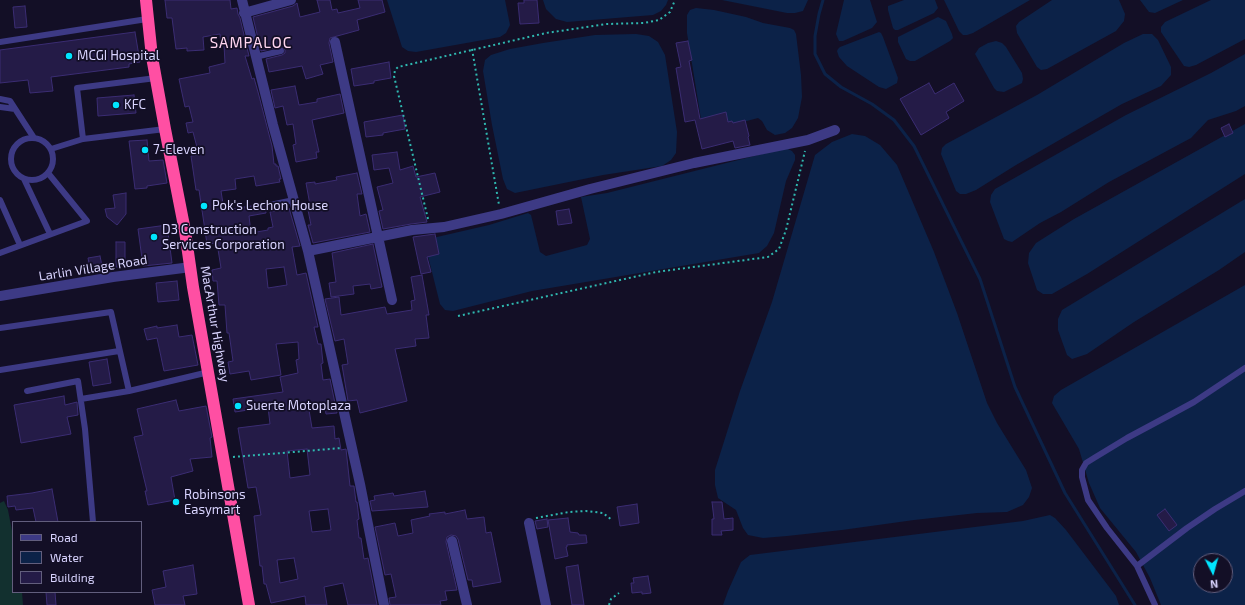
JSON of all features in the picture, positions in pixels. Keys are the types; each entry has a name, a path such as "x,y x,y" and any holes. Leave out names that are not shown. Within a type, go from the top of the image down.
{"highway":[{"name":"MacArthur Highway","path":"146,0 147,19 156,78 185,231 249,605"}],"street":[{"path":"242,0 255,57 308,251 384,605"},
{"path":"244,13 291,0"},
{"path":"335,41 392,300"},
{"path":"308,251 378,237 444,227 501,214 590,189 694,163 808,140 835,130"},
{"name":"Larlin Village Road","path":"0,296 113,277 191,267"},
{"path":"529,523 546,605"},
{"path":"452,541 467,605"}],"lane":[{"path":"0,42 147,19"},
{"path":"255,57 281,51"},
{"path":"83,139 77,88 156,78"},
{"path":"0,98 10,101 34,138"},
{"path":"0,107 15,109"},
{"path":"51,149 83,139 165,129"},
{"path":"29,138 34,138 44,142 51,149 54,159 53,164 48,174 40,180 29,181 24,179 20,177 13,169 10,159 11,154 16,145 20,142 29,138"},
{"path":"0,253 87,221 48,174"},
{"path":"24,179 50,234"},
{"path":"0,200 20,245"},
{"path":"270,205 294,200"},
{"path":"0,328 111,312 129,391"},
{"path":"0,370 120,351"},
{"path":"1155,605 1137,566 1107,528 1088,500 1082,477 1082,470 1086,463 1127,438 1188,405 1245,368"},
{"path":"81,399 129,391 209,372"},
{"path":"27,392 78,381 93,521"},
{"path":"1137,566 1215,509 1245,491"}],"path":[{"path":"430,228 396,83 395,70 398,67 546,33 590,26 659,20 670,12 675,0"},
{"path":"472,49 501,214"},
{"path":"458,316 656,272 768,257 779,249 784,236 808,140"},
{"path":"224,458 351,447"},
{"path":"529,523 534,518 586,511 603,513 612,520"},
{"path":"609,605 611,599 619,593"}],"green space":[{"path":"4,501 8,510 12,531 12,593 22,593 23,605 0,605 0,503"}],"water":[{"path":"387,0 505,0 510,25 506,33 500,37 416,52 408,51 402,47"},
{"path":"543,0 668,0 661,11 653,15 567,22 556,19 546,9"},
{"path":"722,0 808,0 803,11 787,13"},
{"path":"844,0 870,0 877,22 872,28 843,41 839,41 836,34"},
{"path":"904,0 935,0 938,8 934,13 895,30 893,28 888,6"},
{"path":"944,0 1030,0 973,33 963,35 959,31"},
{"path":"1052,0 1119,0 1125,14 1124,21 1116,31 1047,69 1041,70 1037,67 1017,33 1016,26 1019,22"},
{"path":"1140,0 1183,0 1155,13 1149,12"},
{"path":"1211,0 1245,0 1245,39 1196,65 1189,67 1184,66 1161,32 1161,27 1165,22"},
{"path":"696,8 714,10 746,17 763,23 794,30 796,34 801,75 802,97 798,118 792,128 785,133 775,135 767,130 762,121 758,118 728,126 701,119 687,33 687,15 690,10"},
{"path":"938,17 946,21 953,38 915,61 906,59 898,42 898,37"},
{"path":"879,32 883,37 898,78 897,83 886,89 879,87 847,66 839,57 837,51 840,47"},
{"path":"636,34 649,36 658,42 665,55 677,132 676,153 671,160 662,166 603,175 515,193 507,189 503,179 492,125 483,71 485,60 491,55 510,49 543,43 595,35"},
{"path":"1143,34 1152,34 1158,40 1171,67 1171,75 1161,86 1122,104 1016,165 976,190 966,194 960,194 956,191 941,154 942,148 946,144 1037,95 1124,43"},
{"path":"996,41 1002,43 1006,47 1022,73 1023,79 1022,83 1004,92 997,91 994,88 975,54 979,48"},
{"path":"1245,54 1245,106 1236,111 1208,120 1191,138 1109,182 1061,212 1040,223 1012,242 1004,239 990,202 991,195 995,189 1126,115 1211,73"},
{"path":"1245,124 1245,174 1087,274 1052,294 1043,294 1037,290 1028,263 1029,253 1036,243 1074,219"},
{"path":"852,134 865,136 880,145 897,165 934,252 957,313 987,403 997,423 1026,470 1032,488 1029,497 1023,505 1007,512 977,513 787,536 763,538 748,535 743,528 736,510 718,498 715,485 715,470 740,391 772,302 815,155 832,142"},
{"path":"786,148 792,151 795,155 795,160 786,181 774,233 767,246 759,253 532,291 453,311 445,310 440,304 424,240 489,225 528,213 531,215 540,252 546,256 587,245 590,239 581,197 607,193"},
{"path":"1245,199 1245,252 1219,270 1134,322 1087,354 1072,359 1067,355 1058,330 1058,319 1062,310"},
{"path":"1245,285 1245,605 1161,605 1150,578 1136,552 1100,508 1089,483 1079,449 1052,403 1054,396 1061,390"},
{"path":"1050,515 1055,518 1066,530 1116,596 1119,605 723,605 741,562 750,555 1023,521"}],"building":[{"path":"165,0 230,0 231,9 237,8 249,56 245,56 252,79 254,78 258,92 272,146 274,164 278,166 281,179 279,179 280,182 256,186 254,176 235,179 236,189 221,191 224,210 265,204 266,213 249,216 251,233 268,230 268,228 273,227 270,212 289,208 300,246 292,247 297,275 306,273 318,327 314,327 318,344 321,344 323,380 330,379 337,413 326,414 325,408 309,410 312,428 334,426 335,439 339,438 341,450 346,449 350,486 354,486 357,502 359,538 361,538 364,559 368,558 377,605 348,605 343,583 324,587 327,605 306,605 305,596 271,603 266,584 264,584 262,566 260,566 254,516 261,515 256,487 248,488 238,428 270,424 268,407 235,412 233,399 283,392 280,377 298,373 296,360 299,359 298,342 276,344 281,375 251,380 249,371 230,374 228,362 233,361 229,333 227,333 225,305 219,305 217,281 213,281 212,270 221,268 217,243 207,244 199,190 196,190 191,156 199,155 193,132 188,133 186,123 193,122 189,106 185,107 179,79 210,73 209,67 225,63 224,45 221,45 220,34 203,37 204,50 187,51 187,48 176,49 172,18 167,18","holes":["284,267 287,285 268,288 266,269","307,449 310,475 290,478 287,451","328,509 331,530 312,532 309,511","294,558 298,579 280,583 277,560"]},
{"path":"317,0 330,0 332,10 337,9 338,13 360,8 358,0 382,0 385,12 357,20 359,30 330,38 329,43 333,62 320,65 323,74 306,79 302,66 269,72 266,59 282,55 285,53 285,50 280,47 261,51 253,17 293,6 297,3 300,17 320,12"},
{"path":"524,0 537,0 539,23 520,24 518,3 524,3"},
{"path":"25,6 27,27 15,28 13,7"},
{"name":"MCGI Hospital","path":"135,32 140,62 129,64 129,67 51,77 53,91 30,93 28,80 0,83 0,50"},
{"path":"688,41 692,60 689,61 700,119 726,112 728,122 732,121 733,123 745,120 750,145 735,148 733,141 702,149 695,120 685,122 676,68 681,67 676,43"},
{"path":"389,62 391,78 374,81 374,83 354,86 351,69"},
{"path":"929,83 935,94 954,83 964,101 946,112 949,118 921,135 900,99"},
{"path":"295,86 299,105 317,102 317,99 340,94 344,113 312,120 319,152 316,152 317,158 296,162 293,145 296,144 293,124 287,125 283,106 275,108 271,90"},
{"name":"KFC","path":"134,95 136,113 98,116 97,98"},
{"path":"403,115 405,129 383,133 383,135 366,137 364,122"},
{"path":"1229,124 1233,133 1225,137 1221,128"},
{"path":"147,140 149,161 163,160 167,183 147,186 147,188 135,189 129,141"},
{"path":"397,152 400,170 413,166 416,177 435,173 440,192 420,197 427,222 383,229 379,211 383,210 377,187 393,183 389,168 374,170 372,155"},
{"path":"357,173 362,194 357,194 360,216 366,214 370,232 313,243 308,225 311,225 307,205 310,205 306,183 315,182 315,184 337,180 336,177"},
{"path":"126,193 126,214 117,225 107,217 105,209 115,208 113,195"},
{"path":"569,209 572,223 558,225 556,211"},
{"name":"D3 Construction Services Corporation","path":"167,225 172,263 143,266 138,229"},
{"path":"435,234 439,254 427,257 431,272 421,274 413,237"},
{"path":"116,242 125,242 125,267 116,267"},
{"path":"373,244 382,287 371,289 370,284 353,286 354,294 331,297 329,283 336,282 332,253"},
{"path":"100,256 102,266 90,268 88,258"},
{"path":"422,275 429,315 426,315 429,338 415,339 416,346 395,349 407,401 360,413 357,400 348,401 342,365 348,364 344,339 335,341 325,299 339,297 341,315 385,307 387,314 412,310 411,301 415,300 411,277"},
{"path":"177,281 179,300 158,302 156,283"},
{"path":"177,325 179,337 192,335 198,365 164,371 157,338 147,340 144,329 157,326 157,328"},
{"path":"107,359 111,383 93,386 89,362"},
{"path":"64,396 65,405 77,402 78,415 67,417 71,434 21,443 14,405"},
{"path":"176,400 179,411 206,406 212,437 210,438 212,457 190,459 193,471 171,477 175,500 148,505 145,491 147,491 134,437 143,435 137,409"},
{"path":"52,489 58,521 36,521 33,508 16,510 15,506 8,507 7,496"},
{"path":"425,491 428,507 372,511 370,501 375,500 374,496 393,493 394,496"},
{"path":"712,502 722,502 724,519 733,518 733,530 721,531 722,535 712,535 712,519 714,519"},
{"path":"637,504 639,523 620,526 617,507"},
{"path":"1165,509 1177,525 1169,531 1157,515"},
{"path":"465,510 467,519 484,517 486,533 491,532 501,582 473,587 472,580 468,580 458,539 456,536 451,535 447,537 446,542 457,590 445,591 447,600 440,601 441,605 390,605 389,598 396,597 391,574 385,575 375,527 395,523 398,536 413,533 411,520 430,516 429,514 445,512 445,514"},
{"path":"568,518 570,532 578,533 579,535 586,535 587,543 567,545 568,556 555,559 548,520"},
{"path":"547,519 548,527 537,529 535,521"},
{"path":"193,565 197,594 183,596 185,605 155,605 152,590 166,587 163,571"},
{"path":"578,565 584,605 572,605 566,567"},
{"path":"648,576 651,593 632,593 631,583 634,583 633,578"},
{"path":"46,593 55,593 56,605 47,605"}],"waterway":[{"path":"823,0 815,36 815,54 825,74 841,87 872,104 894,120 914,146 980,279 1015,387 1065,493 1135,605"}],"place":[{"name":"MCGI Hospital","path":"69,56"},
{"name":"KFC","path":"116,105"},
{"name":"7-Eleven","path":"145,150"},
{"name":"Pok's Lechon House","path":"204,206"},
{"name":"D3 Construction Services Corporation","path":"154,237"},
{"name":"Suerte Motoplaza","path":"238,406"},
{"name":"Robinsons Easymart","path":"176,502"}],"district":[{"name":"SAMPALOC","path":"251,43"}]}
